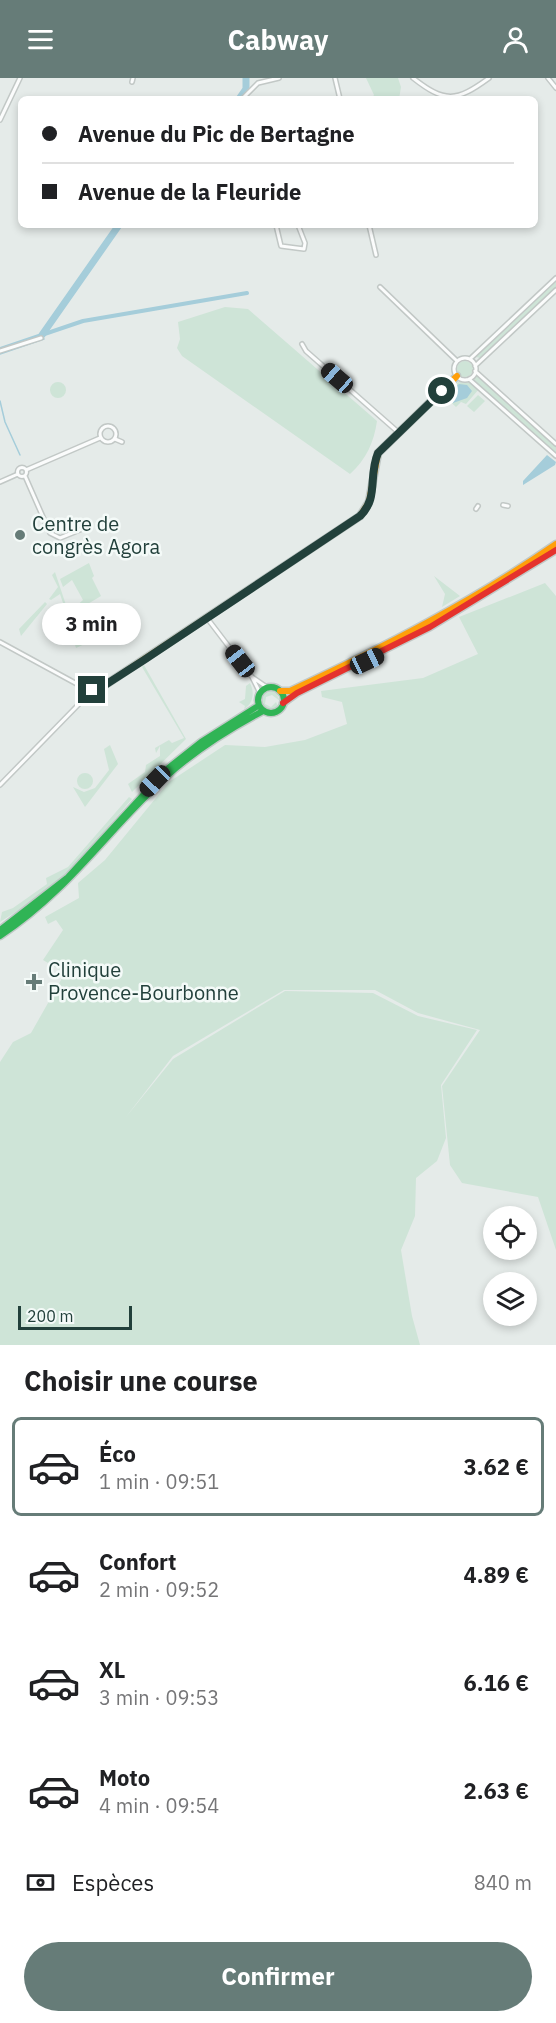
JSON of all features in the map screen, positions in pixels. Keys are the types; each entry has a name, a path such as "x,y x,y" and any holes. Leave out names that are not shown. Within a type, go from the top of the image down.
{"main road":[{"path":"84,692 102,687 360,516 370,506 373,494 373,464 378,453 457,376"},
{"path":"261,709 260,693 268,688 290,691 373,653 499,582 556,544"},
{"path":"0,930 68,877 167,769 201,742 261,709 274,713 297,693 390,649 556,550"},
{"path":"280,691 283,703"},
{"path":"0,936 49,900 71,880 156,786 183,762 261,709"}],"street":[{"path":"0,120 20,78"},
{"path":"247,96 258,83 279,78"},
{"path":"335,78 339,96"},
{"path":"413,78 435,94 446,96"},
{"path":"455,96 468,93 489,78"},
{"path":"548,78 556,88"},
{"path":"277,228 282,246 304,249 305,243 299,228"},
{"path":"370,228 376,255"},
{"path":"457,361 470,359 556,278"},
{"path":"380,287 457,361"},
{"path":"475,366 556,290"},
{"path":"0,351 41,338"},
{"path":"302,344 306,351 398,432"},
{"path":"469,379 475,371 475,366 470,359"},
{"path":"457,361 454,369 457,376 469,379 556,456"},
{"path":"475,371 556,444"},
{"path":"100,438 101,429 108,426 116,431 115,439"},
{"path":"100,438 107,443 115,439 122,442"},
{"path":"18,474 20,468 26,470 100,438"},
{"path":"26,470 25,476 50,533 60,538 82,529"},
{"path":"0,482 18,474 25,476"},
{"path":"207,618 252,677 260,693"},
{"path":"0,642 77,684 84,692 80,703 0,785"},
{"path":"252,677 268,688"}],"green space":[{"path":"366,78 398,78 401,87 400,96 374,95"},
{"path":"556,279 556,287 480,358 476,357"},
{"path":"225,307 248,309 377,421 368,450 361,463 350,474 182,356 177,348 180,339 178,322"},
{"path":"465,361 473,369 465,377 457,369"},
{"path":"477,374 556,446 556,455 472,380"},
{"path":"55,382 61,382 66,390 64,396 55,398 50,393 50,387"},
{"path":"458,382 472,383 479,389 466,404 461,402 456,407 444,396"},
{"path":"478,395 485,401 474,412 467,406"},
{"path":"89,563 94,576 92,578 101,596 71,614 77,633 82,640 109,628 111,632 76,648 68,622 64,617 83,600 72,580 63,587 60,579"},
{"path":"55,572 67,608 65,609 60,594 49,599 58,587 52,575"},
{"path":"434,576 460,596 442,607 445,594"},
{"path":"545,583 556,596 556,1250 538,1197 462,1183 450,1165 442,1086 480,1030 418,1013 375,990 284,990 173,1056 126,1117 173,1059 285,991 373,993 418,1016 477,1030 441,1085 446,1138 437,1161 416,1178 415,1216 401,1250 412,1316 420,1345 0,1345 0,1062 13,1042 31,1033 65,973 43,960 63,930 56,920 48,924 45,917 79,898 78,883 105,860 169,782 225,745 265,747 305,740 347,724 342,702 322,697 321,691 423,678 478,654 459,617"},
{"path":"45,602 47,604 21,636 19,629"},
{"path":"144,665 186,739 132,792 128,784 145,772 146,765 160,756 160,746 156,753 155,748 169,740 172,743 184,738 142,667"},
{"path":"250,683 252,698 244,709 245,706 239,702 245,699 246,686"},
{"path":"268,690 276,692 280,701 272,695 266,697 265,704 271,707 276,702 278,706 271,711 266,710 260,704 261,696"},
{"path":"110,745 118,764 85,807 73,787 84,792 95,788 109,770 104,749"},
{"path":"82,773 88,773 93,781 91,787 82,789 77,784 77,778"},
{"path":"129,797 132,799 72,869 42,895 0,922 2,912 13,908 47,884 46,878 68,867"}],"water":[{"path":"459,384 467,385 472,391 467,398 453,403 447,394"},
{"path":"547,455 556,462 555,465 523,485 523,481"}],"waterway":[{"path":"241,96 246,89 246,78"},
{"path":"42,335 117,228"},
{"path":"0,349 83,321 247,293"},
{"path":"0,354 44,339 42,335"},
{"path":"0,401 5,422 20,455"}],"traffic: fast":[{"path":"271,687 280,691 284,700 280,709 271,713 262,709 258,700 262,691 271,687"},
{"path":"0,930 68,877 167,769 201,742 258,706"},
{"path":"0,936 25,918 69,879 146,795 168,775 214,740 263,711"}],"traffic: slow":[{"path":"84,691 102,687 360,516 369,502 378,453 457,376"},
{"path":"280,691 290,691 426,623 492,585 556,544"}],"traffic: jam":[{"path":"283,703 297,693 430,627 556,550"}],"place":[{"name":"Centre de congrès Agora","path":"20,535"},
{"name":"Clinique Provence-Bourbonne","path":"34,982"}],"route":[{"path":"92,690 102,687 144,660 360,516 372,501 373,464 378,453 442,391"}]}
